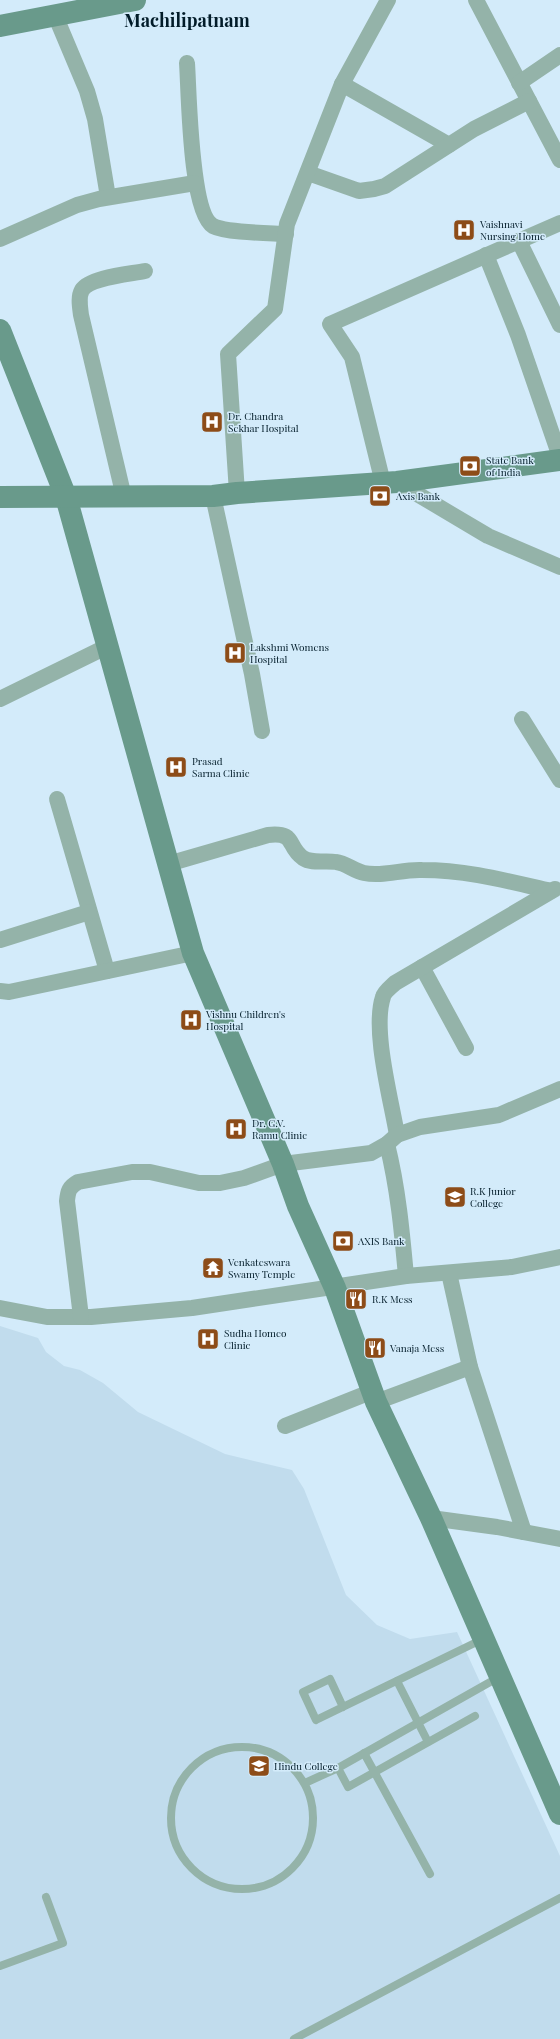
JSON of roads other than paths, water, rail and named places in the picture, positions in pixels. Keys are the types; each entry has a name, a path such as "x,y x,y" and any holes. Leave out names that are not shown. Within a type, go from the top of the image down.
{"street":[{"path":"0,26 135,0"},
{"path":"237,493 228,354 275,309 288,224 342,84 388,0"},
{"path":"476,0 560,160"},
{"path":"55,15 87,91 95,119 108,198"},
{"path":"520,83 560,55"},
{"path":"187,63 195,183 204,216 213,226 223,229 286,234"},
{"path":"342,84 449,144"},
{"path":"308,174 359,191 385,186 449,144 504,112 529,101"},
{"path":"0,239 77,205 195,183"},
{"path":"560,223 330,324 352,357 390,483 488,536 560,567"},
{"path":"519,241 560,324"},
{"path":"486,255 518,335 560,457"},
{"path":"124,497 81,315 80,301 82,290 91,282 145,271"},
{"path":"0,330 66,498 193,953 283,1164 298,1206 335,1288 375,1397 431,1518 560,1814"},
{"path":"0,497 66,498 213,496 237,493 390,483 560,460"},
{"path":"213,496 252,674 262,731"},
{"path":"0,699 108,646"},
{"path":"522,719 560,780"},
{"path":"57,799 107,971"},
{"path":"168,864 268,835 281,834 288,838 301,857 306,860 337,862 362,873 377,874 420,870 477,874 555,889"},
{"path":"406,1276 401,1222 394,1173 392,1140 379,1035 380,1012 383,995 395,983 555,889"},
{"path":"0,940 89,912"},
{"path":"0,991 9,992 193,953"},
{"path":"422,967 466,1048"},
{"path":"81,1317 67,1201 68,1192 71,1186 78,1182 132,1172 150,1172 199,1183 220,1183 244,1178 283,1164 371,1153 392,1140 420,1127 499,1115 533,1102 560,1089"},
{"path":"0,1308 47,1317 81,1317 192,1308 335,1288 406,1276 512,1267 560,1257"},
{"path":"449,1272 470,1367 524,1532"},
{"path":"286,1426 470,1367"},
{"path":"431,1518 560,1539"}],"lane":[{"path":"343,1707 330,1679 303,1692 316,1720 343,1707 397,1681 483,1639"},
{"path":"305,1783 338,1768 500,1677"},
{"path":"397,1681 428,1742"},
{"path":"338,1768 348,1787 475,1716"},
{"path":"251,1747 273,1753 291,1765 305,1783 313,1806 312,1831 304,1854 288,1873 266,1885 242,1889 218,1885 197,1873 181,1854 173,1833 172,1810 178,1789 190,1770 207,1756 228,1748 251,1747"},
{"path":"364,1753 430,1874"},
{"path":"0,1966 63,1943 46,1897"},
{"path":"294,2039 560,1898"}],"place":[{"name":"Vaishnavi Nursing Home","path":"464,230"},
{"name":"Dr. Chandra Sekhar Hospital","path":"212,422"},
{"name":"State Bank of India","path":"470,466"},
{"name":"Axis Bank","path":"380,496"},
{"name":"Lakshmi Womens Hospital","path":"235,653"},
{"name":"Prasad Sarma Clinic","path":"176,767"},
{"name":"Vishnu Children's Hospital","path":"191,1020"},
{"name":"Dr. G.V. Ramu Clinic","path":"236,1129"},
{"name":"R.K Junior College","path":"455,1197"},
{"name":"AXIS Bank","path":"343,1241"},
{"name":"Venkateswara Swamy Temple","path":"213,1268"},
{"name":"R.K Mess","path":"356,1299"},
{"name":"Sudha Homeo Clinic","path":"208,1339"},
{"name":"Vanaja Mess","path":"375,1348"},
{"name":"Hindu College","path":"259,1766"}],"district":[{"name":"Machilipatnam","path":"187,20"}]}
